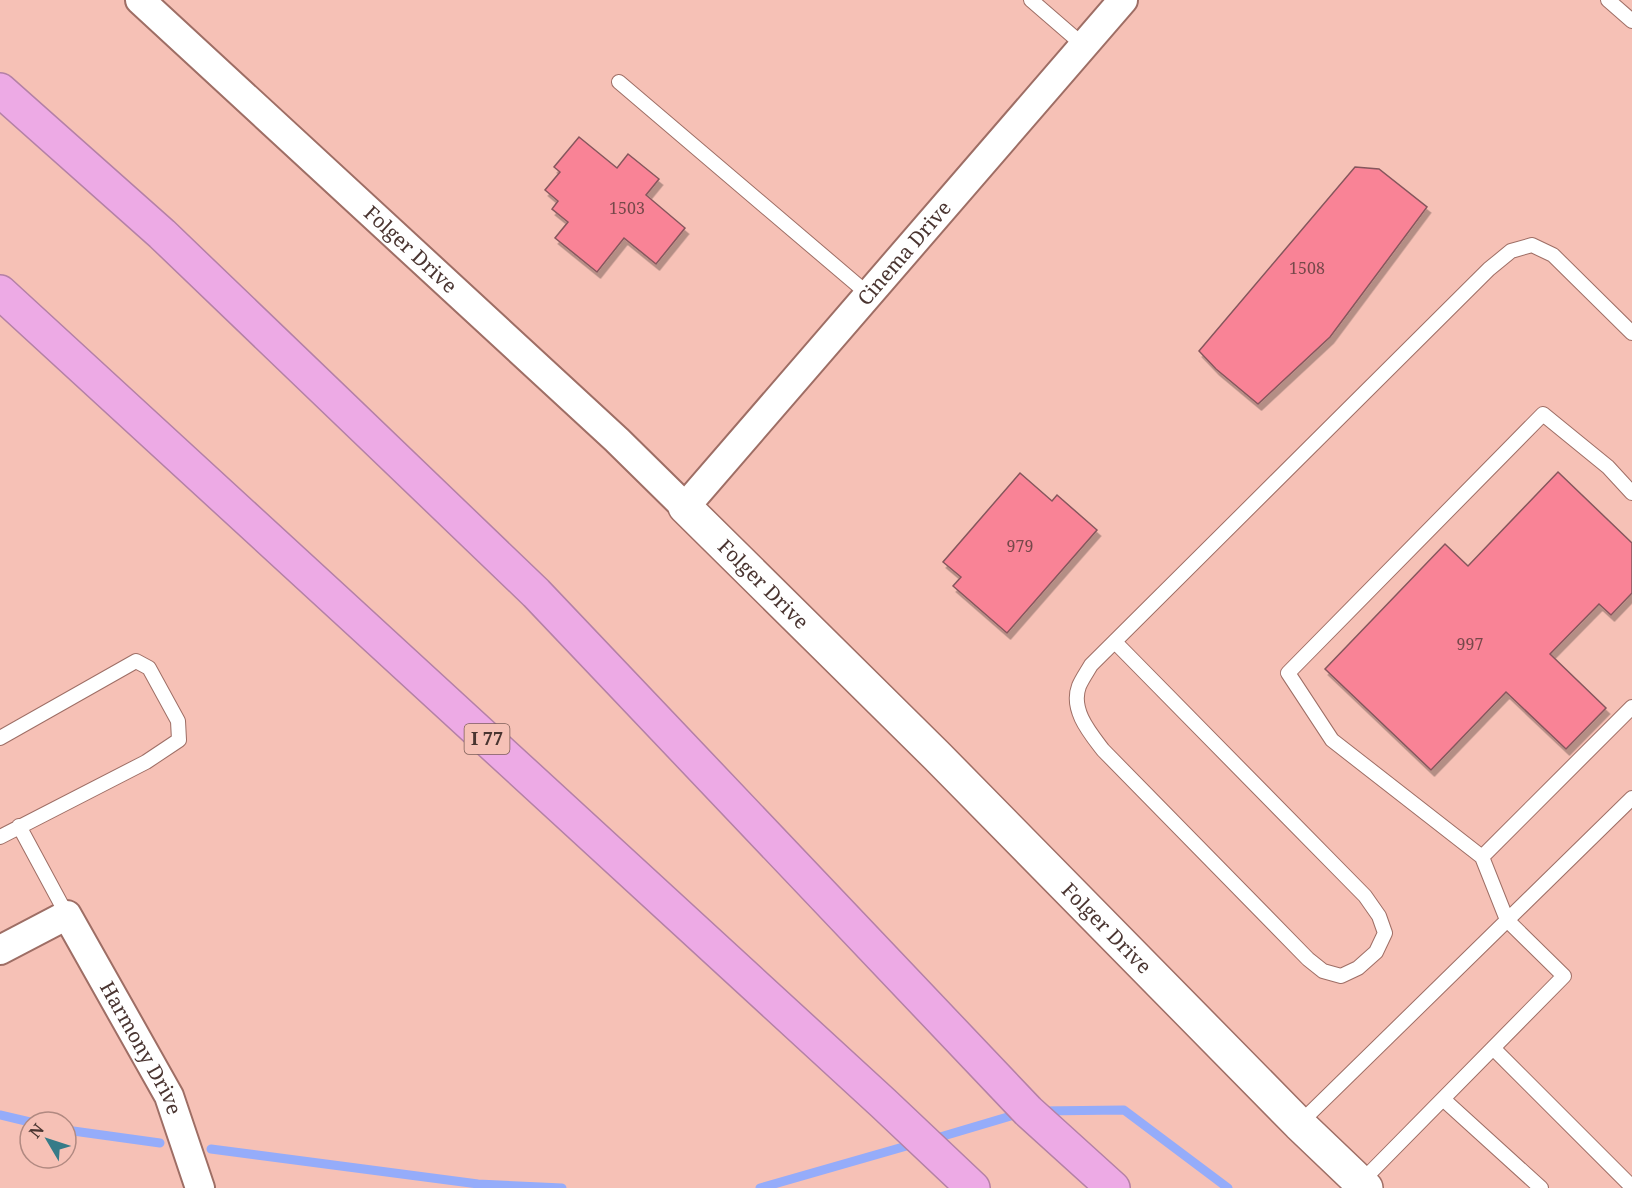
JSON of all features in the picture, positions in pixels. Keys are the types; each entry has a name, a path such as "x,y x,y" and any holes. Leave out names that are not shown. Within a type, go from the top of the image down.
{"highway":[{"path":"0,90 162,234 536,593 1028,1111 1113,1188"},
{"name":"I 77","path":"0,292 973,1188"}],"street":[{"name":"Folger Drive","path":"140,0 609,432 937,756 1299,1124 1363,1185"},
{"name":"Cinema Drive","path":"685,507 1123,0"},
{"path":"0,950 67,915"},
{"name":"Harmony Drive","path":"67,915 169,1096 200,1188"}],"lane":[{"path":"1031,0 1083,45"},
{"path":"1608,0 1632,21"},
{"path":"619,82 868,294"},
{"path":"1115,642 1365,896 1379,916 1385,933 1376,952 1358,969 1341,976 1323,971 1308,959 1103,750 1086,728 1077,707 1078,688 1091,665 1489,269 1511,251 1532,245 1553,255 1632,333"},
{"path":"1363,1185 1443,1099 1564,976 1507,920 1482,857 1332,740 1288,673 1543,414 1608,467 1632,493"},
{"path":"0,738 135,661 149,668 178,721 179,740 146,762 0,837"},
{"path":"1482,857 1632,707"},
{"path":"1299,1124 1632,798"},
{"path":"19,826 67,915"},
{"path":"1493,1048 1632,1187"},
{"path":"1443,1099 1540,1188"}],"building":[{"path":"579,137 617,168 628,154 659,179 646,195 685,228 656,264 624,238 597,272 555,238 568,222 552,209 558,201 545,190 560,172 554,167"},
{"path":"1355,167 1379,169 1427,207 1330,337 1258,404 1216,369 1199,351"},
{"path":"1558,472 1632,543 1632,593 1611,615 1599,604 1550,654 1606,708 1566,749 1506,692 1431,770 1325,669 1445,544 1468,566"},
{"path":"1020,473 1052,501 1057,495 1097,530 1007,633 953,586 961,577 943,562"}],"waterway":[{"path":"1040,1111 1124,1110 1228,1188"},
{"path":"930,1140 1021,1113"},
{"path":"0,1115 18,1119"},
{"path":"78,1132 160,1143"},
{"path":"760,1188 917,1143"},
{"path":"211,1149 478,1184 562,1188"}]}
